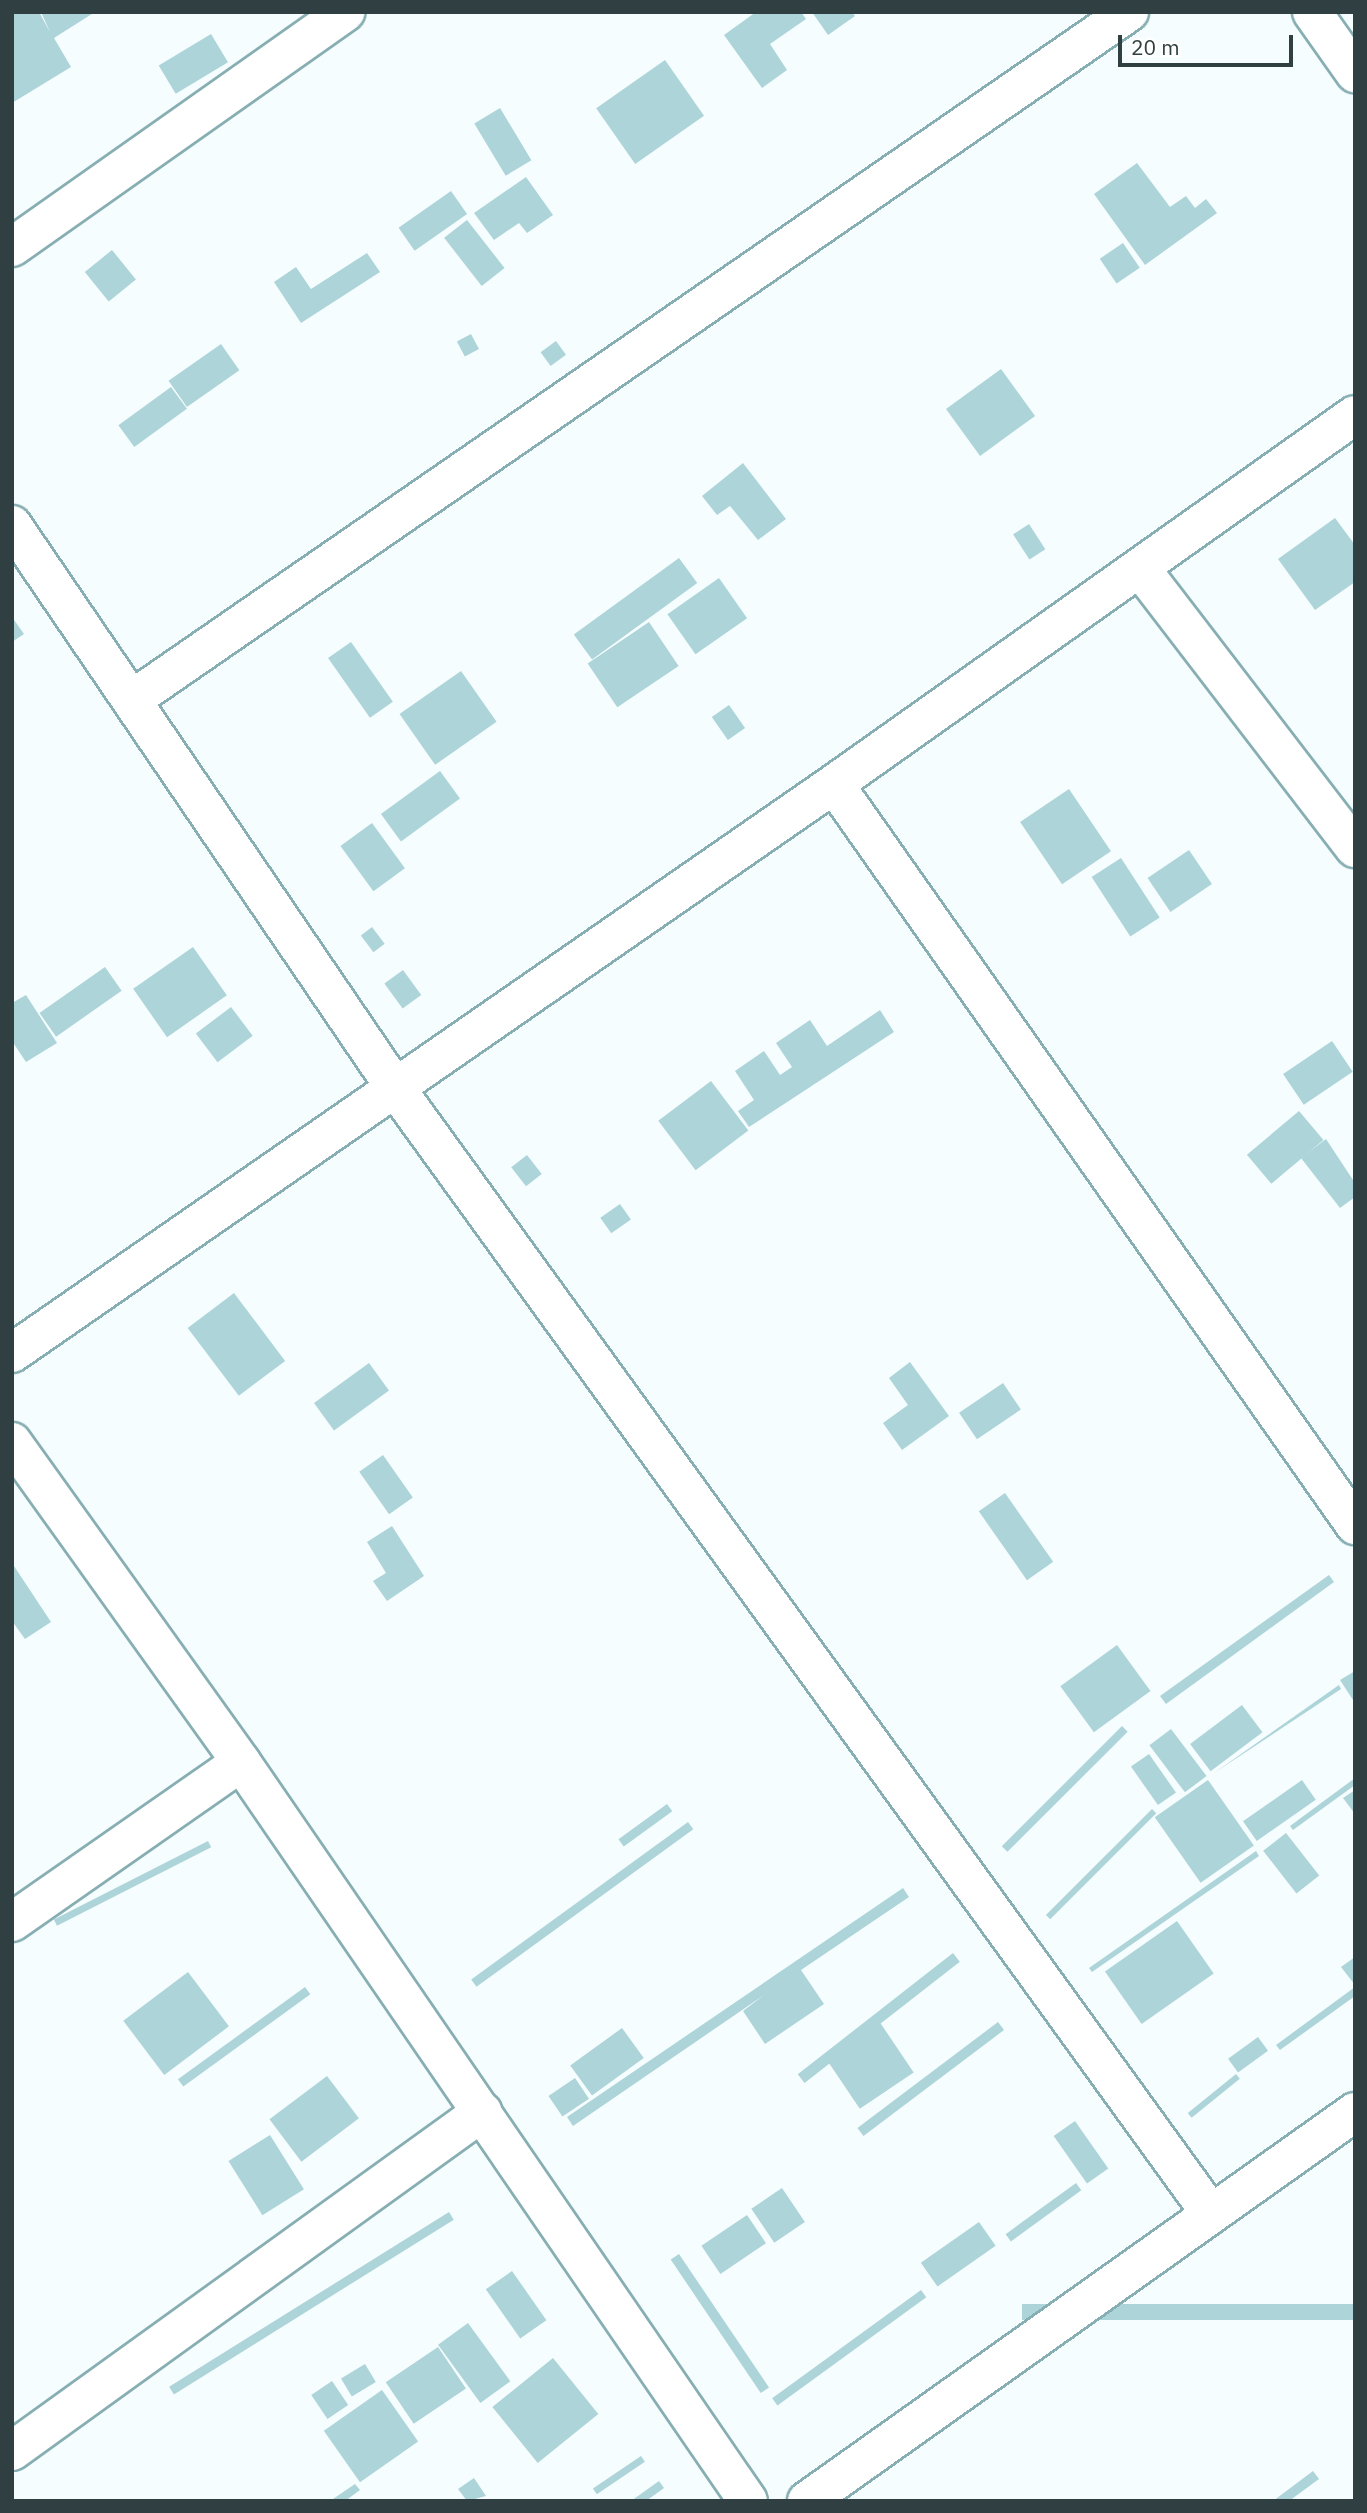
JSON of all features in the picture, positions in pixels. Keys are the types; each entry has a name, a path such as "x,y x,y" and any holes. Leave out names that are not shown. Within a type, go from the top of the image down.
{"street":[{"path":"12,247 345,12"},
{"path":"133,699 1129,12"},
{"path":"1312,12 1355,73"},
{"path":"12,1353 394,1086 834,784 1355,415"},
{"path":"12,524 394,1086 1211,2214"},
{"path":"1140,568 1355,848"},
{"path":"834,784 1354,1522"},
{"path":"12,1442 241,1762 748,2501"},
{"path":"12,1922 241,1762"},
{"path":"12,2451 482,2112"},
{"path":"807,2501 1355,2112"}],"building":[{"path":"12,12 39,12 50,32 41,12 95,12 54,38 71,67 12,103"},
{"path":"756,12 801,12 806,19 770,44 787,70 762,88 724,35"},
{"path":"812,12 852,12 855,16 828,35"},
{"path":"211,34 228,62 176,94 159,65"},
{"path":"665,60 704,116 635,164 596,108"},
{"path":"500,108 531,160 506,176 474,123"},
{"path":"1137,163 1170,207 1186,196 1195,208 1206,199 1217,213 1145,265 1094,194"},
{"path":"526,177 553,215 527,233 519,223 494,240 474,213"},
{"path":"451,191 467,214 415,251 399,228"},
{"path":"467,220 505,268 482,286 444,238"},
{"path":"1123,243 1140,268 1117,284 1100,259"},
{"path":"112,250 136,280 109,302 85,272"},
{"path":"367,253 380,272 301,323 274,282 296,267 311,289"},
{"path":"471,334 479,349 465,357 457,342"},
{"path":"556,341 566,355 551,366 541,352"},
{"path":"221,344 239,370 187,407 169,381"},
{"path":"1001,369 1035,416 980,456 946,409"},
{"path":"171,387 187,409 134,447 118,425"},
{"path":"743,463 786,519 758,540 730,506 717,515 702,496"},
{"path":"1335,518 1355,545 1355,582 1315,610 1278,559"},
{"path":"1029,524 1045,549 1029,560 1013,534"},
{"path":"679,558 697,583 592,659 574,634"},
{"path":"719,578 747,618 695,654 667,614"},
{"path":"12,617 24,634 12,642"},
{"path":"649,622 679,666 617,707 588,663"},
{"path":"351,642 393,702 370,718 328,658"},
{"path":"461,671 497,722 435,765 400,714"},
{"path":"729,705 745,728 728,740 712,717"},
{"path":"440,771 460,799 401,841 381,814"},
{"path":"1069,789 1111,851 1062,884 1020,822"},
{"path":"372,823 405,868 373,891 340,846"},
{"path":"1189,850 1212,884 1170,912 1148,878"},
{"path":"1121,858 1160,918 1130,937 1092,877"},
{"path":"372,927 385,944 373,952 361,935"},
{"path":"193,947 227,995 167,1037 133,989"},
{"path":"105,967 122,991 56,1037 39,1013"},
{"path":"403,970 421,995 403,1009 384,984"},
{"path":"26,995 57,1043 26,1062 12,1041 12,1003"},
{"path":"231,1007 253,1036 218,1062 196,1033"},
{"path":"880,1010 894,1032 749,1127 738,1111 754,1100 735,1071 764,1051 780,1075 792,1067 776,1043 810,1020 827,1046"},
{"path":"1332,1041 1353,1072 1304,1105 1283,1074"},
{"path":"711,1081 748,1131 696,1170 658,1121"},
{"path":"1299,1111 1323,1140 1271,1184 1247,1155"},
{"path":"1326,1139 1355,1183 1355,1197 1340,1208 1301,1158"},
{"path":"527,1155 542,1174 526,1186 511,1167"},
{"path":"620,1204 631,1220 611,1233 600,1218"},
{"path":"234,1293 285,1361 239,1396 188,1328"},
{"path":"910,1362 949,1416 902,1450 883,1423 908,1405 889,1378"},
{"path":"369,1363 389,1391 334,1430 314,1403"},
{"path":"1003,1383 1021,1410 977,1439 959,1413"},
{"path":"383,1455 413,1498 389,1514 359,1472"},
{"path":"1005,1493 1053,1562 1027,1580 979,1511"},
{"path":"392,1526 424,1576 387,1601 373,1581 386,1573 367,1542"},
{"path":"12,1563 51,1622 25,1639 12,1621"},
{"path":"1329,1575 1334,1582 1166,1704 1160,1696"},
{"path":"1117,1645 1151,1691 1094,1732 1060,1686"},
{"path":"1355,1671 1355,1703 1340,1680"},
{"path":"1339,1685 1341,1689 1214,1773"},
{"path":"1242,1705 1262,1732 1211,1771 1190,1744"},
{"path":"1122,1726 1128,1732 1007,1852 1002,1846"},
{"path":"1171,1729 1207,1776 1185,1792 1149,1745"},
{"path":"1149,1754 1176,1793 1158,1805 1131,1767"},
{"path":"1355,1778 1355,1785 1293,1830 1290,1826"},
{"path":"1208,1780 1254,1846 1201,1883 1155,1817"},
{"path":"1302,1780 1316,1800 1257,1841 1243,1821"},
{"path":"1355,1790 1355,1814 1343,1798"},
{"path":"667,1804 672,1811 624,1847 618,1839"},
{"path":"1152,1809 1156,1813 1050,1919 1046,1915"},
{"path":"688,1822 693,1829 476,1987 471,1980"},
{"path":"1286,1833 1319,1876 1296,1893 1263,1851"},
{"path":"208,1841 211,1847 57,1926 54,1920"},
{"path":"1256,1851 1259,1856 1092,1972 1089,1968"},
{"path":"903,1888 909,1897 801,1970 824,2004 765,2044 743,2011 764,1995 573,2126 567,2117"},
{"path":"1177,1921 1214,1973 1142,2024 1105,1971"},
{"path":"953,1953 960,1962 805,2083 798,2074"},
{"path":"1355,1957 1355,1985 1341,1967"},
{"path":"188,1972 229,2026 164,2075 123,2021"},
{"path":"305,1987 310,1994 183,2087 178,2079"},
{"path":"1355,1987 1355,1996 1280,2050 1276,2045"},
{"path":"879,2021 914,2072 860,2109 825,2057"},
{"path":"998,2022 1004,2030 863,2136 857,2128"},
{"path":"622,2028 644,2058 592,2096 570,2066"},
{"path":"1258,2037 1268,2051 1238,2073 1228,2059"},
{"path":"1236,2074 1240,2079 1192,2118 1188,2113"},
{"path":"327,2076 359,2118 301,2162 269,2119"},
{"path":"575,2078 589,2099 562,2117 548,2096"},
{"path":"1075,2121 1108,2169 1087,2183 1054,2136"},
{"path":"270,2135 304,2189 262,2215 228,2161"},
{"path":"1076,2183 1081,2190 1011,2241 1006,2234"},
{"path":"782,2188 805,2222 774,2243 751,2209"},
{"path":"449,2212 454,2220 174,2395 169,2387"},
{"path":"747,2215 766,2243 720,2274 701,2246"},
{"path":"979,2222 996,2246 937,2286 921,2263"},
{"path":"679,2254 769,2387 761,2393 671,2260"},
{"path":"512,2271 546,2320 520,2339 486,2289"},
{"path":"921,2290 926,2297 777,2405 772,2398"},
{"path":"1022,2304 1355,2304 1355,2320 1022,2320"},
{"path":"468,2323 510,2381 480,2403 438,2345"},
{"path":"438,2347 466,2388 414,2424 386,2382"},
{"path":"553,2358 598,2414 538,2463 492,2407"},
{"path":"365,2364 376,2382 352,2396 341,2378"},
{"path":"332,2381 348,2405 327,2419 311,2395"},
{"path":"382,2390 418,2442 360,2482 324,2431"},
{"path":"641,2456 645,2462 597,2494 593,2488"},
{"path":"1313,2471 1319,2479 1289,2501 1273,2501"},
{"path":"474,2478 486,2496 467,2501 458,2489"},
{"path":"659,2481 664,2488 646,2501 631,2501"},
{"path":"355,2484 360,2490 345,2501 330,2501"}]}
